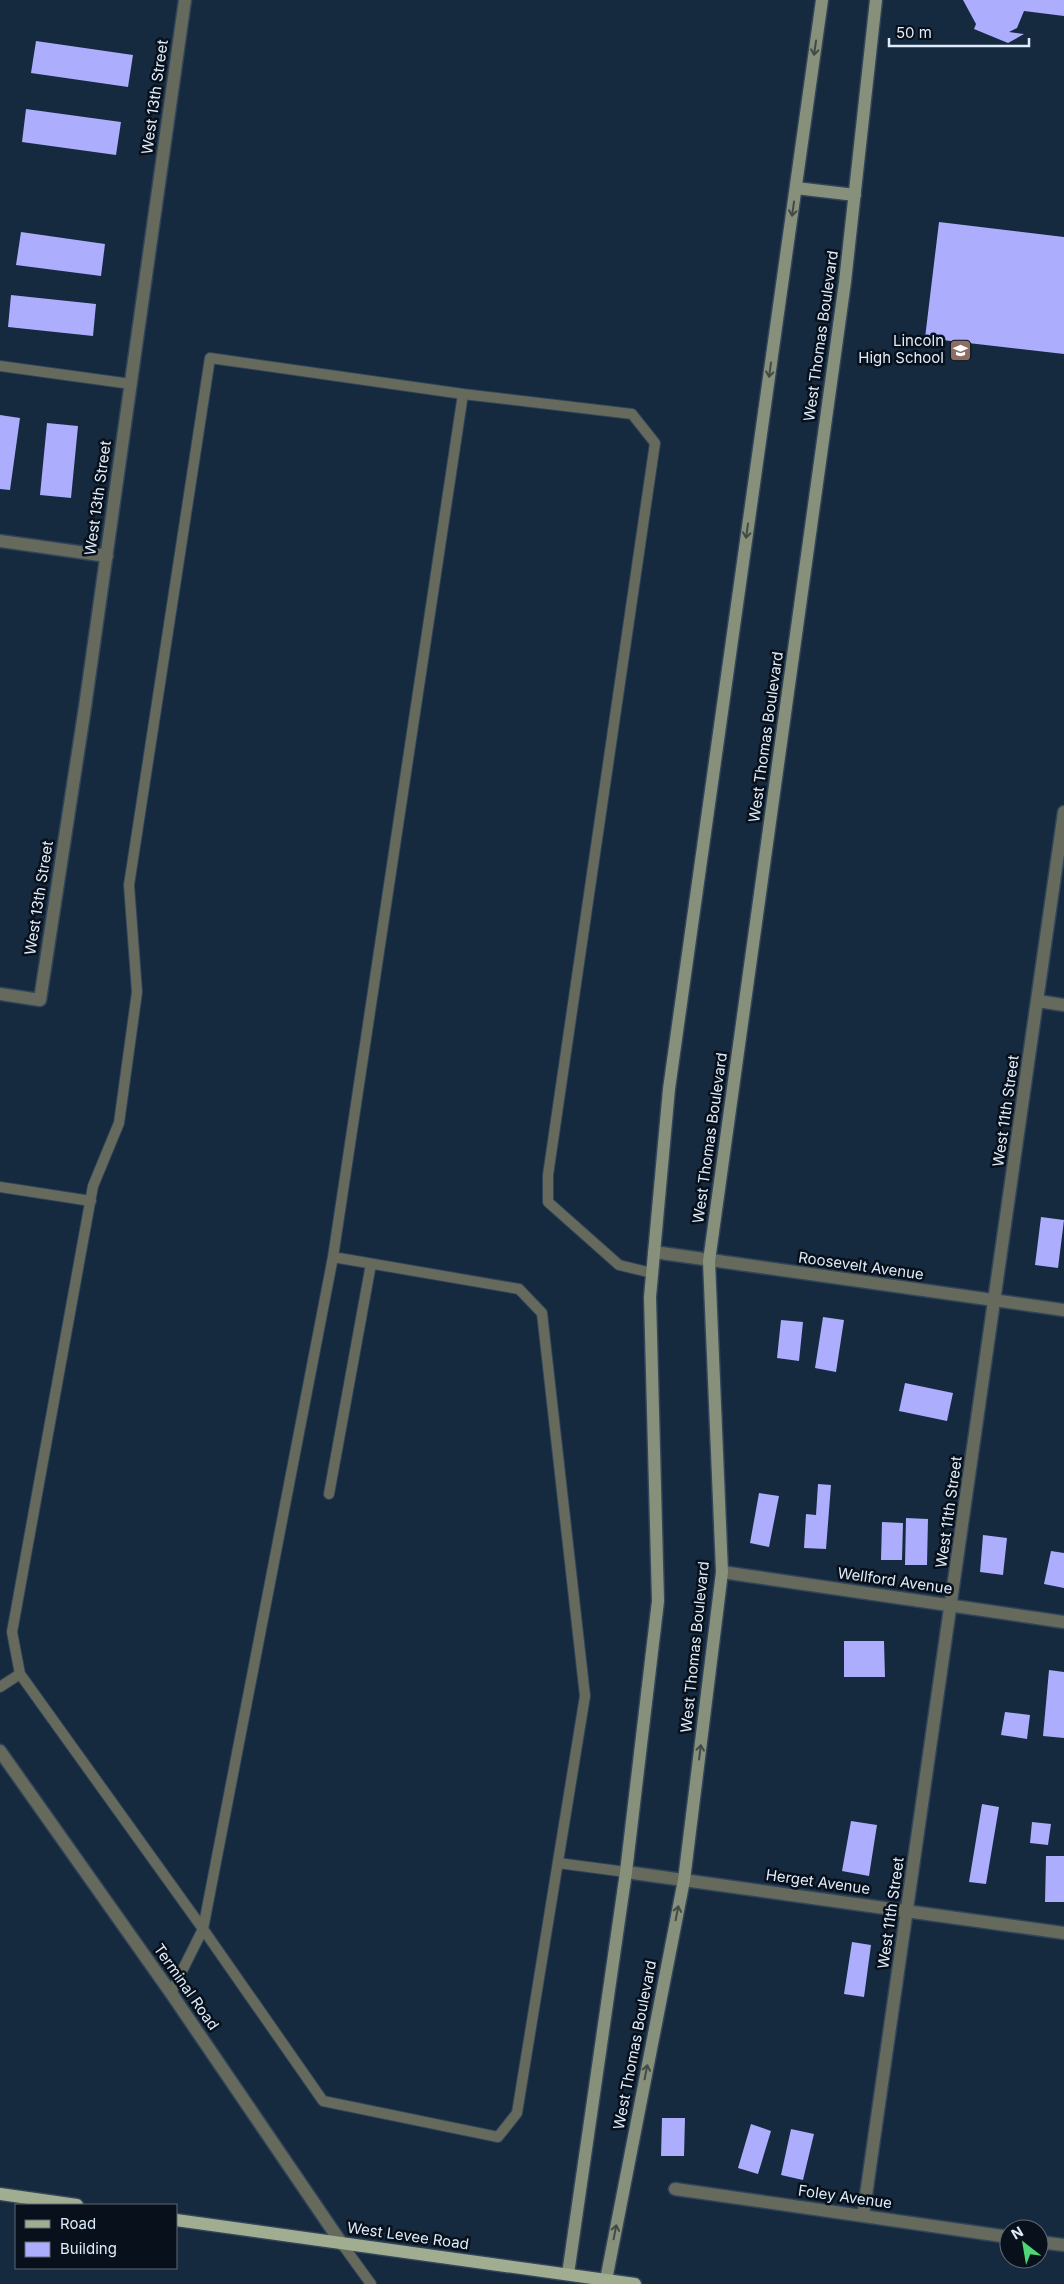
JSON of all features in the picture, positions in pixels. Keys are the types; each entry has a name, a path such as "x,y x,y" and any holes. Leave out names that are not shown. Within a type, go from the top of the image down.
{"main road":[{"path":"0,2194 69,2204"},
{"name":"West Levee Road","path":"178,2220 635,2284"}],"street":[{"name":"West 13th Street","path":"0,994 40,1000 131,384 185,0"},
{"name":"West Thomas Boulevard","path":"568,2274 626,1872 658,1601 650,1297 669,1089 822,0"},
{"name":"West Thomas Boulevard","path":"606,2280 684,1880 722,1572 709,1261 845,282 876,0"},
{"path":"796,188 855,195"},
{"path":"0,541 106,556"},
{"name":"West 11th Street","path":"862,2216 908,1911 1064,812"},
{"path":"1038,1001 1064,1005"},
{"name":"Roosevelt Avenue","path":"654,1252 1064,1310"},
{"name":"Wellford Avenue","path":"722,1572 1064,1622"},
{"name":"Terminal Road","path":"0,1751 171,1993 342,2244"},
{"name":"Herget Avenue","path":"626,1872 1064,1933"},
{"name":"Foley Avenue","path":"676,2189 999,2236"},
{"path":"1049,2243 1064,2245"}],"lane":[{"path":"333,1257 519,1289 542,1312 585,1696 517,2113 498,2137 323,2101 203,1928 20,1674 12,1632 93,1186 120,1123 137,992 129,885 210,358 463,394 632,414 655,443 548,1175 548,1202 619,1265 652,1273"},
{"path":"0,366 131,384"},
{"path":"171,1993 203,1928 333,1257 463,394"},
{"path":"0,1188 91,1201"},
{"path":"329,1494 371,1264"},
{"path":"0,1687 20,1674"},
{"path":"558,1863 626,1872"},
{"path":"342,2244 371,2284"}],"building":[{"path":"963,0 1064,0 1064,16 1024,11 1017,28 1009,32 1024,34 1008,43 974,29 976,24"},
{"path":"36,41 133,55 128,87 31,73"},
{"path":"26,109 121,122 116,155 22,142"},
{"path":"939,222 1064,237 1064,354 925,338"},
{"path":"21,232 105,244 101,276 16,265"},
{"path":"11,295 96,304 93,336 8,327"},
{"path":"0,415 20,418 10,490 0,489"},
{"path":"47,423 78,426 71,498 40,495"},
{"path":"1041,1217 1064,1220 1058,1268 1035,1265"},
{"path":"823,1317 844,1320 836,1372 815,1368"},
{"path":"781,1320 803,1322 799,1361 777,1358"},
{"path":"905,1383 953,1393 947,1421 899,1411"},
{"path":"818,1484 831,1485 826,1549 804,1548 806,1514 816,1515"},
{"path":"759,1493 779,1496 769,1547 750,1543"},
{"path":"906,1518 928,1519 927,1565 905,1565"},
{"path":"882,1522 903,1523 902,1560 881,1560"},
{"path":"983,1535 1007,1538 1003,1575 980,1572"},
{"path":"1051,1551 1064,1553 1064,1588 1044,1584"},
{"path":"844,1641 884,1641 885,1677 844,1677"},
{"path":"1049,1670 1064,1672 1064,1738 1043,1736"},
{"path":"1005,1712 1030,1715 1027,1739 1001,1735"},
{"path":"982,1804 999,1807 986,1884 969,1882"},
{"path":"851,1821 877,1825 869,1876 842,1871"},
{"path":"1032,1822 1051,1824 1048,1845 1030,1843"},
{"path":"1046,1856 1064,1856 1064,1902 1045,1902"},
{"path":"852,1942 871,1945 864,1997 844,1994"},
{"path":"662,2118 685,2118 684,2156 661,2156"},
{"path":"751,2124 771,2131 758,2174 738,2168"},
{"path":"791,2129 814,2134 803,2180 781,2175"}],"place":[{"name":"Lincoln High School","path":"960,350"}]}
